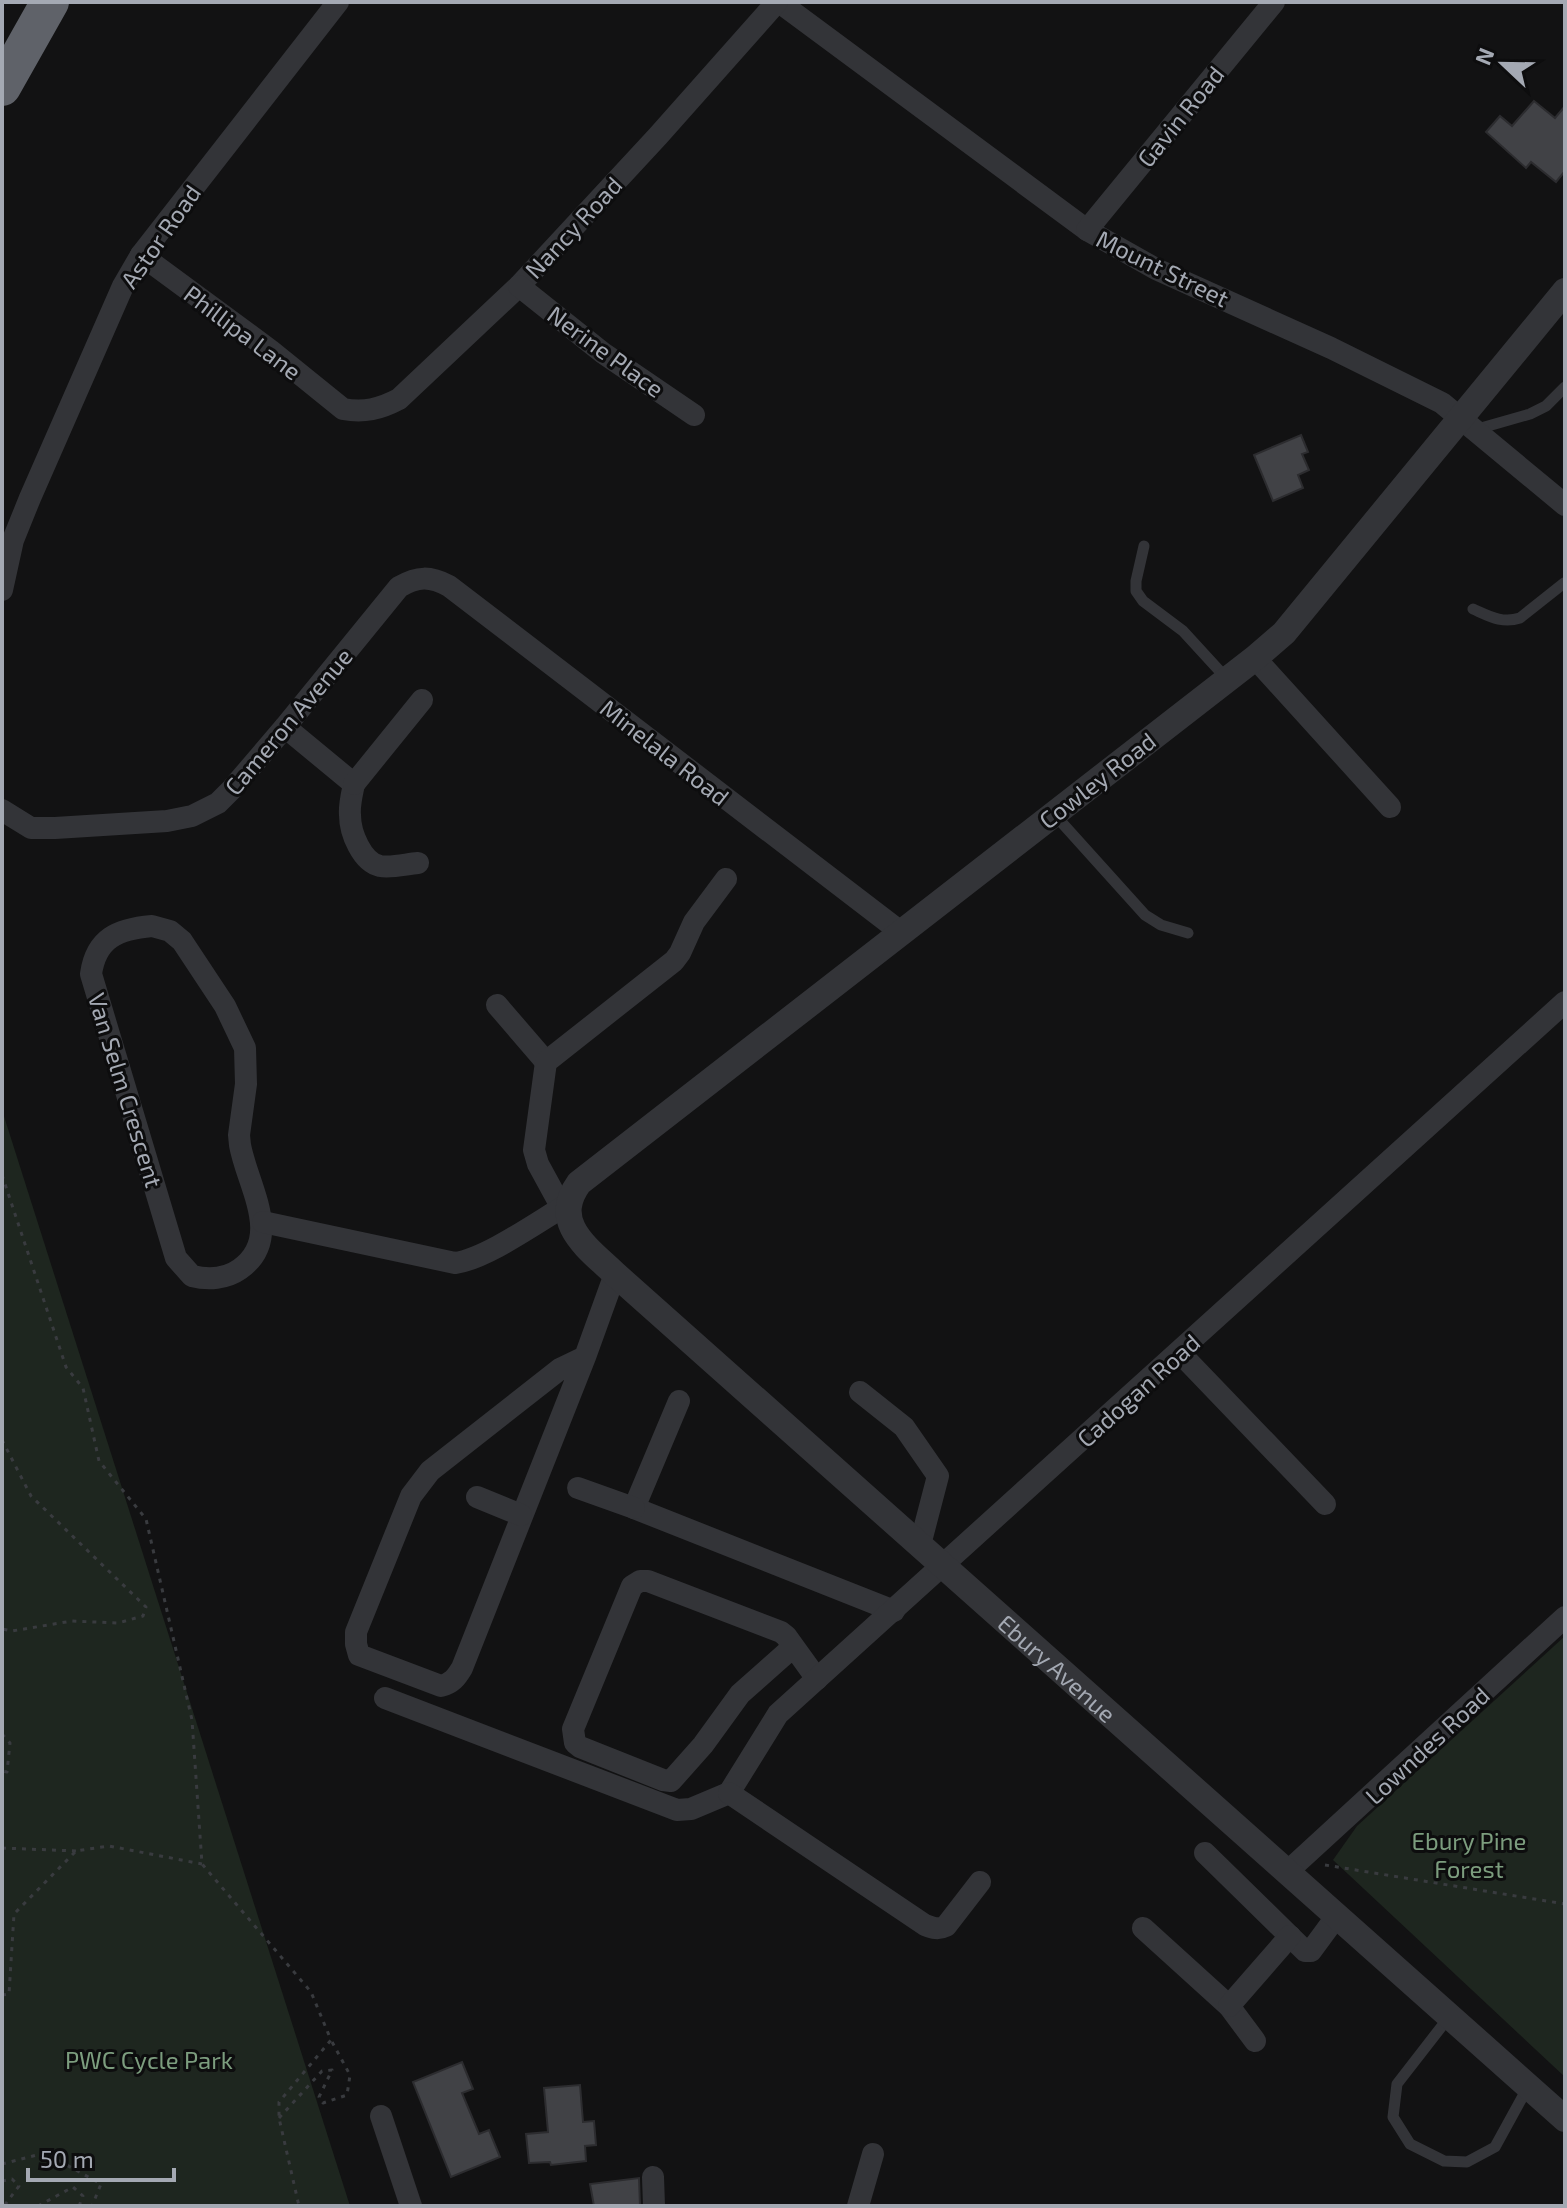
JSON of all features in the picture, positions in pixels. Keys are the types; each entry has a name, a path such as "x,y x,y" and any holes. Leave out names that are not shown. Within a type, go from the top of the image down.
{"highway":[{"path":"2,87 50,2"}],"street":[{"name":"Astor Road","path":"2,590 13,540 123,286 141,255 338,2"},
{"name":"Mount Street","path":"778,2 1087,230 1156,269 1331,348 1442,403 1565,505"},
{"name":"Nancy Road","path":"343,409 370,411 399,399 519,286 778,2"},
{"name":"Gavin Road","path":"1087,230 1274,2"},
{"name":"Phillipa Lane","path":"141,255 270,350 343,409"},
{"name":"Nerine Place","path":"519,286 603,353 694,415"},
{"name":"Cowley Road","path":"565,1206 579,1183 1284,633 1446,434 1467,425 1565,291"},
{"name":"Cameron Avenue","path":"2,810 31,828 167,821 192,816 218,803 285,727 399,587 410,580 425,577"},
{"name":"Minelala Road","path":"425,577 449,586 902,933"},
{"path":"1255,658 1390,807"},
{"path":"418,863 387,866 366,859 351,830 350,809 354,784 422,700"},
{"path":"285,727 354,784"},
{"path":"263,1222 455,1263 481,1255 565,1206 538,1164 534,1150 546,1062 674,961 694,922 726,879"},
{"name":"Van Selm Crescent","path":"152,926 170,931 182,941 214,988 239,1033 245,1048 246,1068 240,1145 263,1222 256,1253 234,1273 212,1278 192,1276 176,1258 91,974 97,952 117,934 152,926"},
{"name":"Cadogan Road","path":"729,1793 778,1714 1565,1002"},
{"path":"497,1005 546,1062"},
{"name":"Ebury Avenue","path":"565,1206 569,1224 575,1233 615,1274 944,1566 1294,1867 1336,1917 1565,2119"},
{"path":"585,1357 560,1369 430,1471 418,1485 356,1632 359,1655 441,1686 453,1681 462,1668 585,1357 615,1274"},
{"path":"1179,1352 1325,1504"},
{"path":"860,1392 904,1427 938,1476 920,1545"},
{"path":"634,1508 679,1401"},
{"path":"578,1488 894,1611"},
{"path":"477,1497 521,1515"},
{"path":"793,1647 740,1694 703,1745 671,1781 580,1747 574,1739 573,1729 632,1586 636,1583 648,1581 781,1632 793,1647 817,1679"},
{"name":"Lowndes Road","path":"1294,1867 1565,1617"},
{"path":"385,1698 677,1810 691,1809 729,1793 932,1928 946,1926 980,1882"},
{"path":"1205,1853 1300,1948 1311,1951 1336,1917"},
{"path":"1143,1928 1229,2006 1255,2041"},
{"path":"1229,2006 1290,1936"},
{"path":"381,2116 411,2206"},
{"path":"858,2206 873,2154"},
{"path":"653,2177 654,2206"}],"lane":[{"path":"1467,425 1530,414 1546,406 1565,387"},
{"path":"1144,546 1136,591 1143,601 1183,631 1228,679"},
{"path":"1473,609 1494,619 1520,618 1564,583"},
{"path":"1054,813 1145,915 1161,925 1188,933"},
{"path":"1450,2016 1397,2084 1393,2117 1410,2144 1444,2161 1467,2162 1495,2147 1528,2087"}],"path":[{"path":"2,1175 66,1367 83,1388 99,1461 146,1519 192,1720 202,1864 311,1992 350,2075 347,2095 323,2103 319,2097 332,2070 322,2071 279,2118"},
{"path":"2,1440 31,1496 146,1607 143,1616 118,1623 72,1621 12,1631 2,1629"},
{"path":"2,1734 10,1743 7,1772 2,1771"},
{"path":"2,1848 76,1851 109,1846 202,1864"},
{"path":"2,1995 9,1994 14,1914 76,1851"},
{"path":"1294,1867 1565,1904"},
{"path":"299,2206 279,2118 279,2102 331,2040"},
{"path":"2,2164 45,2153 101,2184 92,2206"},
{"path":"2,2181 12,2179 19,2186 4,2206"},
{"path":"38,2206 73,2187 83,2196 79,2206"}],"green space":[{"name":"PWC Cycle Park","path":"2,1110 350,2206 2,2206"},
{"name":"Ebury Pine Forest","path":"1565,1636 1565,2077 1333,1860 1357,1826"}],"building":[{"path":"1534,101 1555,118 1565,106 1565,171 1556,182 1531,162 1526,168 1486,132 1500,116 1512,126"},
{"path":"1301,435 1308,452 1302,454 1309,470 1298,475 1303,488 1273,501 1254,455"},
{"path":"462,2062 473,2089 462,2093 479,2134 489,2130 500,2157 451,2177 413,2082"},
{"path":"580,2085 583,2122 594,2121 596,2145 585,2146 586,2161 551,2165 550,2162 529,2163 526,2134 548,2132 544,2088"},
{"path":"639,2178 640,2206 594,2206 590,2184"}]}
